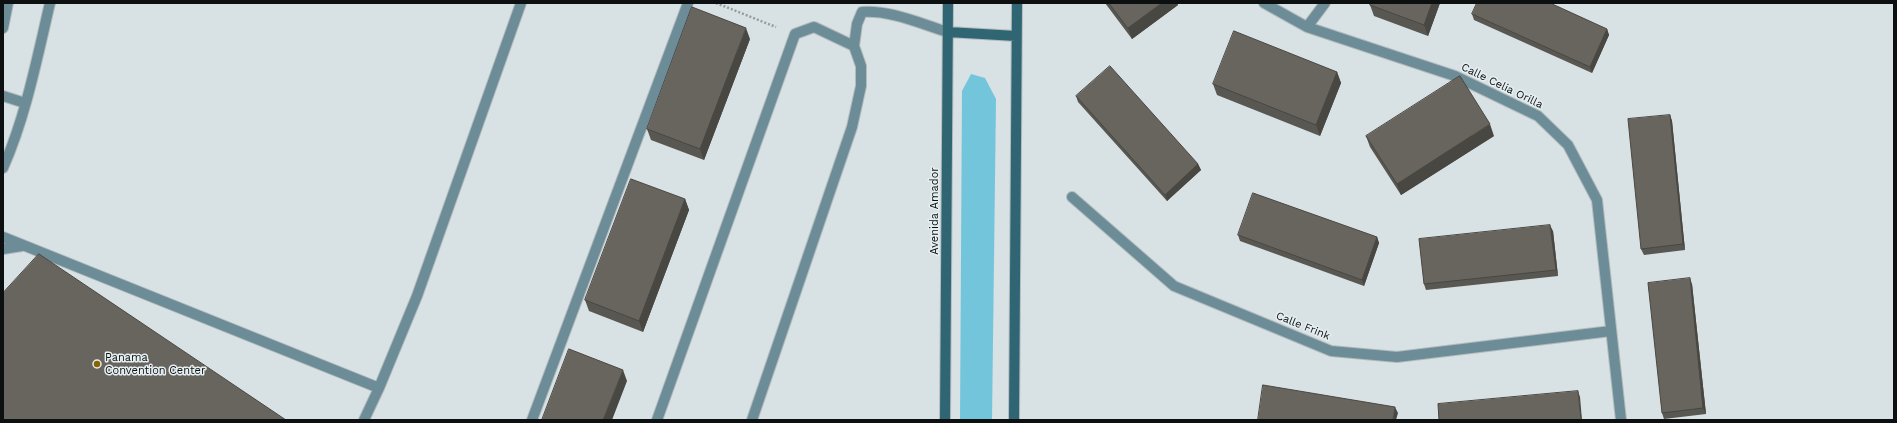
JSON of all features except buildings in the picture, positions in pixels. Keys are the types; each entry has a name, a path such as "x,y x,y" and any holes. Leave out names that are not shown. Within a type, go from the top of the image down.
{"main road":[{"name":"Avenida Amador","path":"945,420 948,3"},
{"path":"1014,420 1016,3"},
{"path":"948,32 1016,36"}],"street":[{"path":"3,28 8,3"},
{"path":"3,168 11,150 25,103 50,3"},
{"path":"364,420 379,388 417,296 521,3"},
{"path":"532,420 688,3"},
{"name":"Calle Celia Orilla","path":"1264,3 1307,27 1455,76 1538,116 1568,145 1597,200 1621,420"},
{"path":"1307,27 1325,3"},
{"path":"752,420 852,127 861,86 861,66 854,46 857,24 862,12 886,14 948,32"},
{"path":"657,420 795,34 814,27 854,46"},
{"path":"3,96 25,103"},
{"name":"Calle Frink","path":"1072,198 1174,286 1331,351 1397,357 1611,331"},
{"path":"3,237 22,246 379,388"},
{"path":"3,249 22,246"}],"path":[{"path":"716,3 795,34"}],"shaded area":[{"path":"971,74 985,78 996,99 992,420 960,420 962,91"}],"place":[{"name":"Panama Convention Center","path":"97,364"}]}
